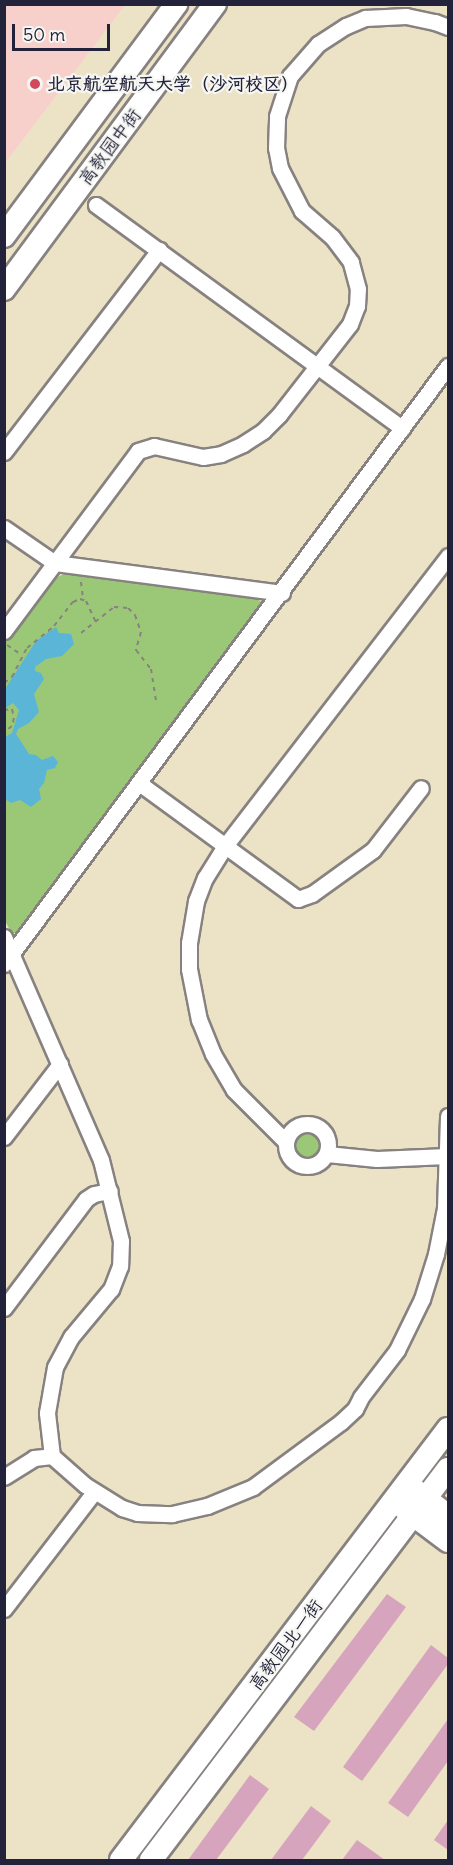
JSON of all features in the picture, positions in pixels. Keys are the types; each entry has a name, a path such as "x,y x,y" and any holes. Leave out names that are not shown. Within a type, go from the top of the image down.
{"street":[{"name":"高教园中街","path":"4,236 176,4"},
{"name":"高教园中街","path":"5,288 215,4"},
{"path":"4,631 138,451 153,446 203,457 237,448 272,423 350,324 357,306 357,280 345,252 332,237 308,218 285,181 276,148 277,116 285,85 309,52 346,26 381,10 420,18 448,27"},
{"path":"96,205 402,428"},
{"path":"4,452 159,250"},
{"path":"8,959 282,593 448,366"},
{"path":"4,528 55,563 282,593"},
{"path":"447,1156 377,1158 327,1154 314,1166 300,1166 289,1156 286,1142 243,1101 227,1080 208,1044 192,991 189,969 193,914 205,878 225,846 448,556"},
{"path":"140,783 292,896 304,898 377,846 421,788"},
{"path":"4,937 8,959 60,1064 101,1160 121,1241 120,1266 111,1289 71,1337 55,1368 46,1413 52,1456 94,1492 122,1508 137,1513 172,1514 200,1509 266,1479 352,1412 397,1350 416,1314 436,1254 448,1186 448,1116"},
{"path":"4,1137 60,1064"},
{"path":"286,1142 293,1129 299,1125 312,1124 327,1136 327,1154"},
{"path":"4,1308 88,1197 110,1191"},
{"name":"高教园北一街","path":"121,1860 448,1429"},
{"path":"4,1477 34,1458 52,1456"},
{"name":"高教园北一街","path":"151,1860 448,1469"},
{"path":"4,1609 94,1492"},
{"path":"401,1493 421,1507 448,1541"},
{"path":"421,1507 448,1516"}],"path":[{"path":"82,567 83,599 96,622"},
{"path":"4,683 12,677 22,655 32,642 54,626 73,602 83,599"},
{"path":"81,633 117,606 127,607 133,613 141,632 136,650 151,669 156,701"},
{"path":"4,644 22,655"},
{"path":"4,710 12,709 14,715 14,723 4,732"}],"shaded area":[{"name":"北京航空航天大学（沙河校区）","path":"4,5 125,5 5,163"}],"green space":[{"path":"64,574 255,594 262,604 20,931 12,934 4,919 4,642 51,580"},
{"path":"308,1131 318,1135 322,1145 318,1155 308,1159 298,1155 294,1145 298,1135"}],"water":[{"path":"56,627 59,633 71,634 74,644 62,656 46,659 35,667 35,671 41,673 44,679 34,694 39,712 29,723 18,729 16,734 29,754 36,755 42,760 53,756 58,762 55,768 47,770 44,783 39,789 41,799 31,807 20,800 11,803 5,799 5,737 12,733 19,710 13,703 5,708 5,689 36,641"}],"building":[{"path":"387,1594 406,1607 314,1731 294,1717"},
{"path":"431,1645 448,1658 448,1664 362,1781 343,1767"},
{"path":"448,1719 448,1761 408,1817 388,1803"},
{"path":"250,1775 269,1789 216,1860 188,1860"},
{"path":"311,1806 331,1821 302,1860 271,1860"},
{"path":"448,1820 448,1850 434,1840"},
{"path":"357,1840 385,1860 342,1860"}],"place":[{"name":"北京航空航天大学（沙河校区）","path":"35,84"}]}
